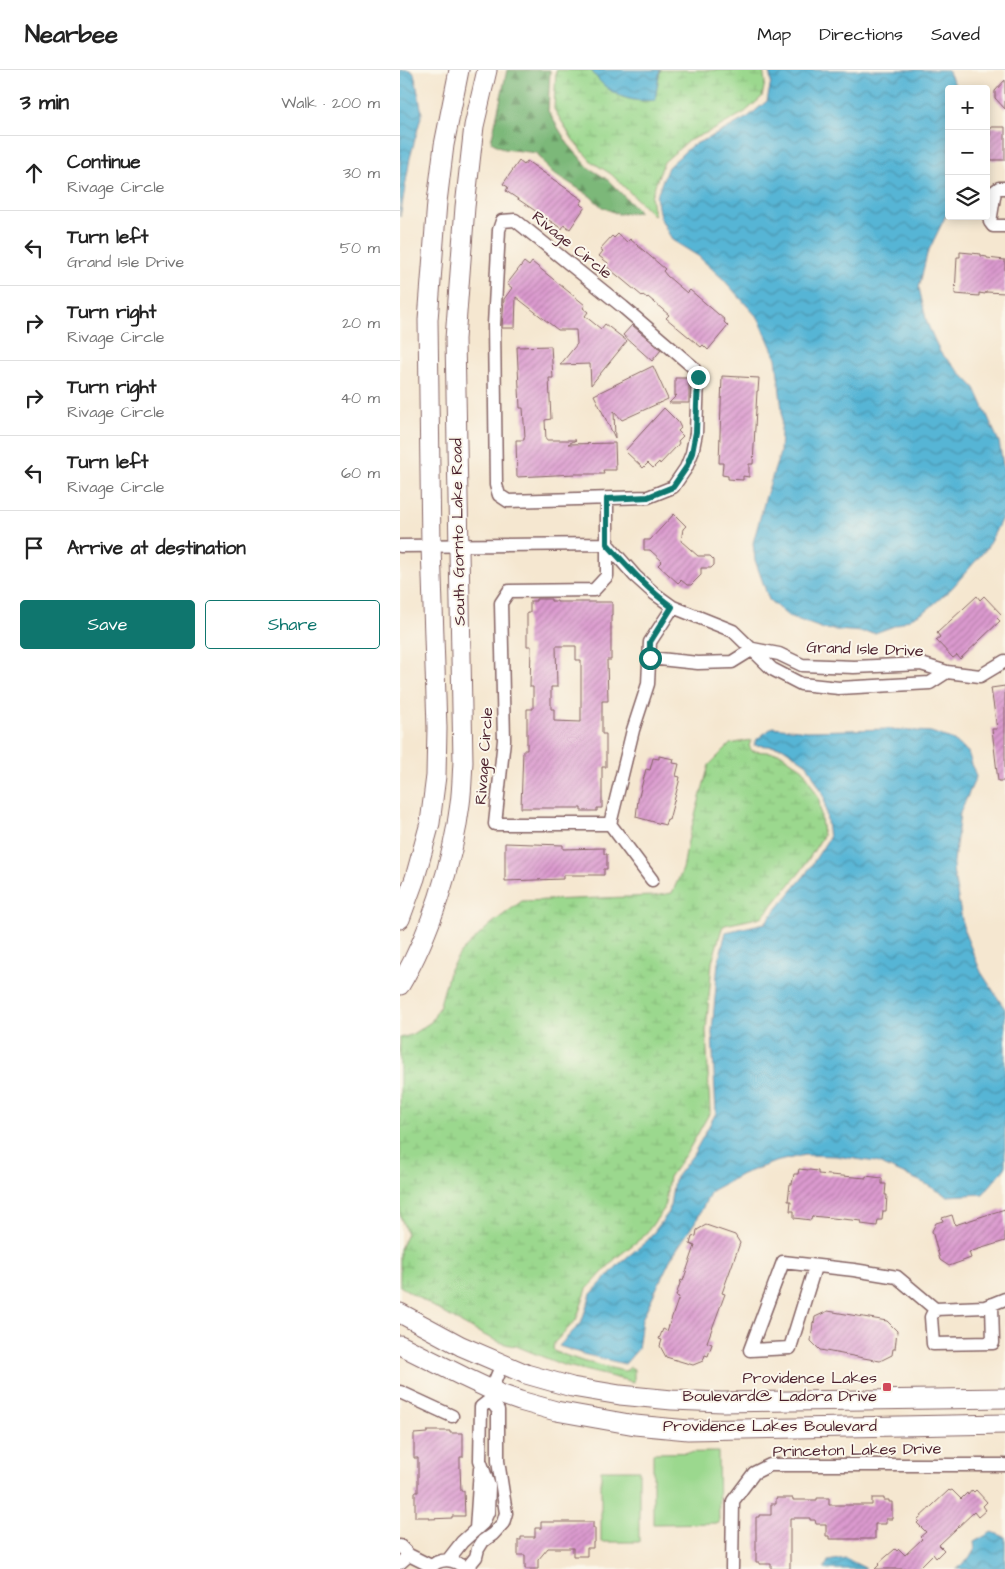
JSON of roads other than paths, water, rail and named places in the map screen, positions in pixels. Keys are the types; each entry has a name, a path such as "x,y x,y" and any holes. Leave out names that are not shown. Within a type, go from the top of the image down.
{"street":[{"name":"South Gornto Lake Road","path":"400,919 415,878 430,824 436,776 437,728 431,546 428,320 437,202 444,145 459,70"},
{"name":"South Gornto Lake Road","path":"400,985 423,940 439,895 451,853 460,805 463,762 455,339 465,207 474,126 487,70"},
{"path":"1005,188 995,191 990,222 993,226 1005,226"},
{"name":"Rivage Circle","path":"515,220 630,313 693,367 698,377 696,432 692,453 686,468 673,487 648,497 607,499 508,501 499,495 496,485 494,325 499,230 502,221 515,220"},
{"name":"Rivage Circle","path":"607,499 607,576 594,590 509,591 502,603 504,740 495,824 610,824"},
{"path":"400,546 607,544"},
{"name":"Grand Isle Drive","path":"607,544 635,576 672,607 733,631 772,669 802,684 839,688 930,684 947,672"},
{"path":"652,880 610,824 633,730 648,684 650,642 672,607"},
{"path":"650,658 698,663 732,662 753,649"},
{"name":"Grand Isle Drive","path":"753,649 779,654 802,665 859,667 921,664 947,672 980,676 1005,661"},
{"path":"859,667 859,687"},
{"path":"815,1267 790,1348 750,1350 783,1262 854,1270 897,1278 935,1308 985,1307 1005,1299"},
{"path":"935,1308 931,1317 933,1344 993,1343 992,1304"},
{"name":"Providence Lakes Boulevard","path":"400,1313 461,1346 526,1374 572,1387 620,1395 722,1402 1005,1398"},
{"name":"Providence Lakes Boulevard","path":"400,1345 491,1395 556,1411 635,1425 688,1430 1005,1424"},
{"path":"448,1560 462,1542 482,1523 488,1512 489,1486 481,1464 481,1407 491,1395 502,1364"},
{"path":"400,1392 452,1416"},
{"path":"403,1554 430,1567 442,1560 448,1560 455,1561 466,1569 477,1563 478,1549 483,1541 503,1523 506,1513 498,1461 498,1410 491,1395"},
{"name":"Princeton Lakes Drive","path":"732,1569 733,1501 754,1473 770,1465 1005,1465"}],"water":[{"path":"400,70 409,70 414,73 422,113 410,158 400,217"},
{"path":"591,70 660,70 655,100 636,100 618,95 604,85"},
{"path":"769,70 948,70 955,85 945,85 945,217 927,254 919,288 927,323 940,352 975,388 999,442 1005,476 1004,514 987,548 952,588 927,610 897,625 875,633 824,629 788,616 769,600 755,560 753,543 780,453 782,410 776,358 759,319 723,279 698,256 672,240 660,217 656,197 668,167 691,146 748,117 767,101 771,82"},
{"path":"773,727 807,731 889,729 931,732 951,739 968,752 976,777 960,813 953,870 964,931 981,972 1005,1009 1005,1168 983,1194 947,1196 922,1182 876,1162 836,1156 804,1155 775,1162 742,1174 711,1191 697,1219 671,1258 642,1319 638,1349 625,1364 583,1354 559,1346 581,1323 591,1294 620,1263 648,1240 669,1212 674,1180 693,1155 716,1113 712,1032 718,963 726,932 765,923 805,875 829,838 824,796 807,764 782,747 754,745 757,739"},
{"path":"992,1532 1005,1537 1005,1569 956,1569 969,1559 975,1549 974,1542"},
{"path":"845,1558 865,1569 824,1569 828,1561"}],"place":[{"name":"Providence Lakes Boulevard@ Ladora Drive","path":"887,1387"}]}
